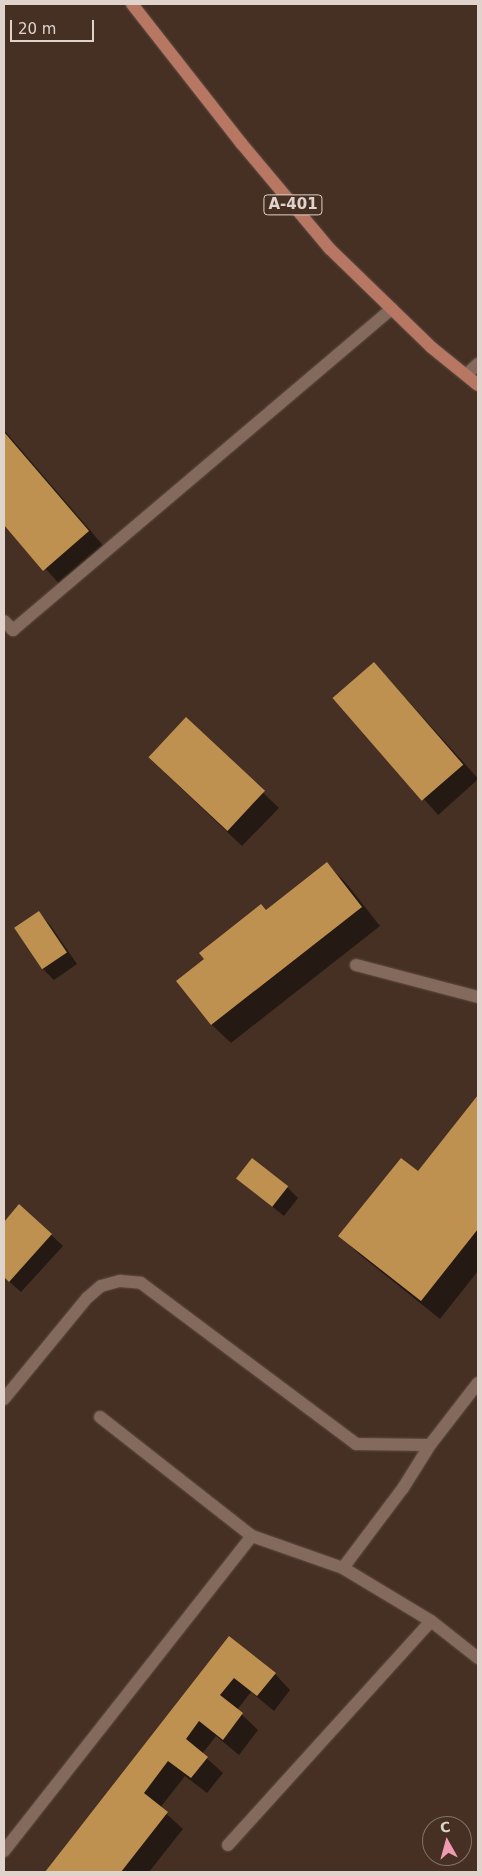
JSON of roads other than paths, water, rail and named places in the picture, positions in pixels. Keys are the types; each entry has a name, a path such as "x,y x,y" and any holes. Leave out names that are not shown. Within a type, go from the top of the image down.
{"main road":[{"name":"А-401","path":"132,4 241,143 330,249 431,347 478,384"}],"street":[{"path":"4,621 13,630 392,309"},
{"path":"466,375 478,364"},
{"path":"356,965 478,997"},
{"path":"4,1399 87,1298 101,1286 120,1280 141,1283 356,1444 430,1445"},
{"path":"343,1568 403,1488 430,1445 478,1383"},
{"path":"100,1417 252,1536 343,1568 431,1620 478,1658"},
{"path":"4,1851 252,1536"},
{"path":"228,1844 431,1620"}]}
